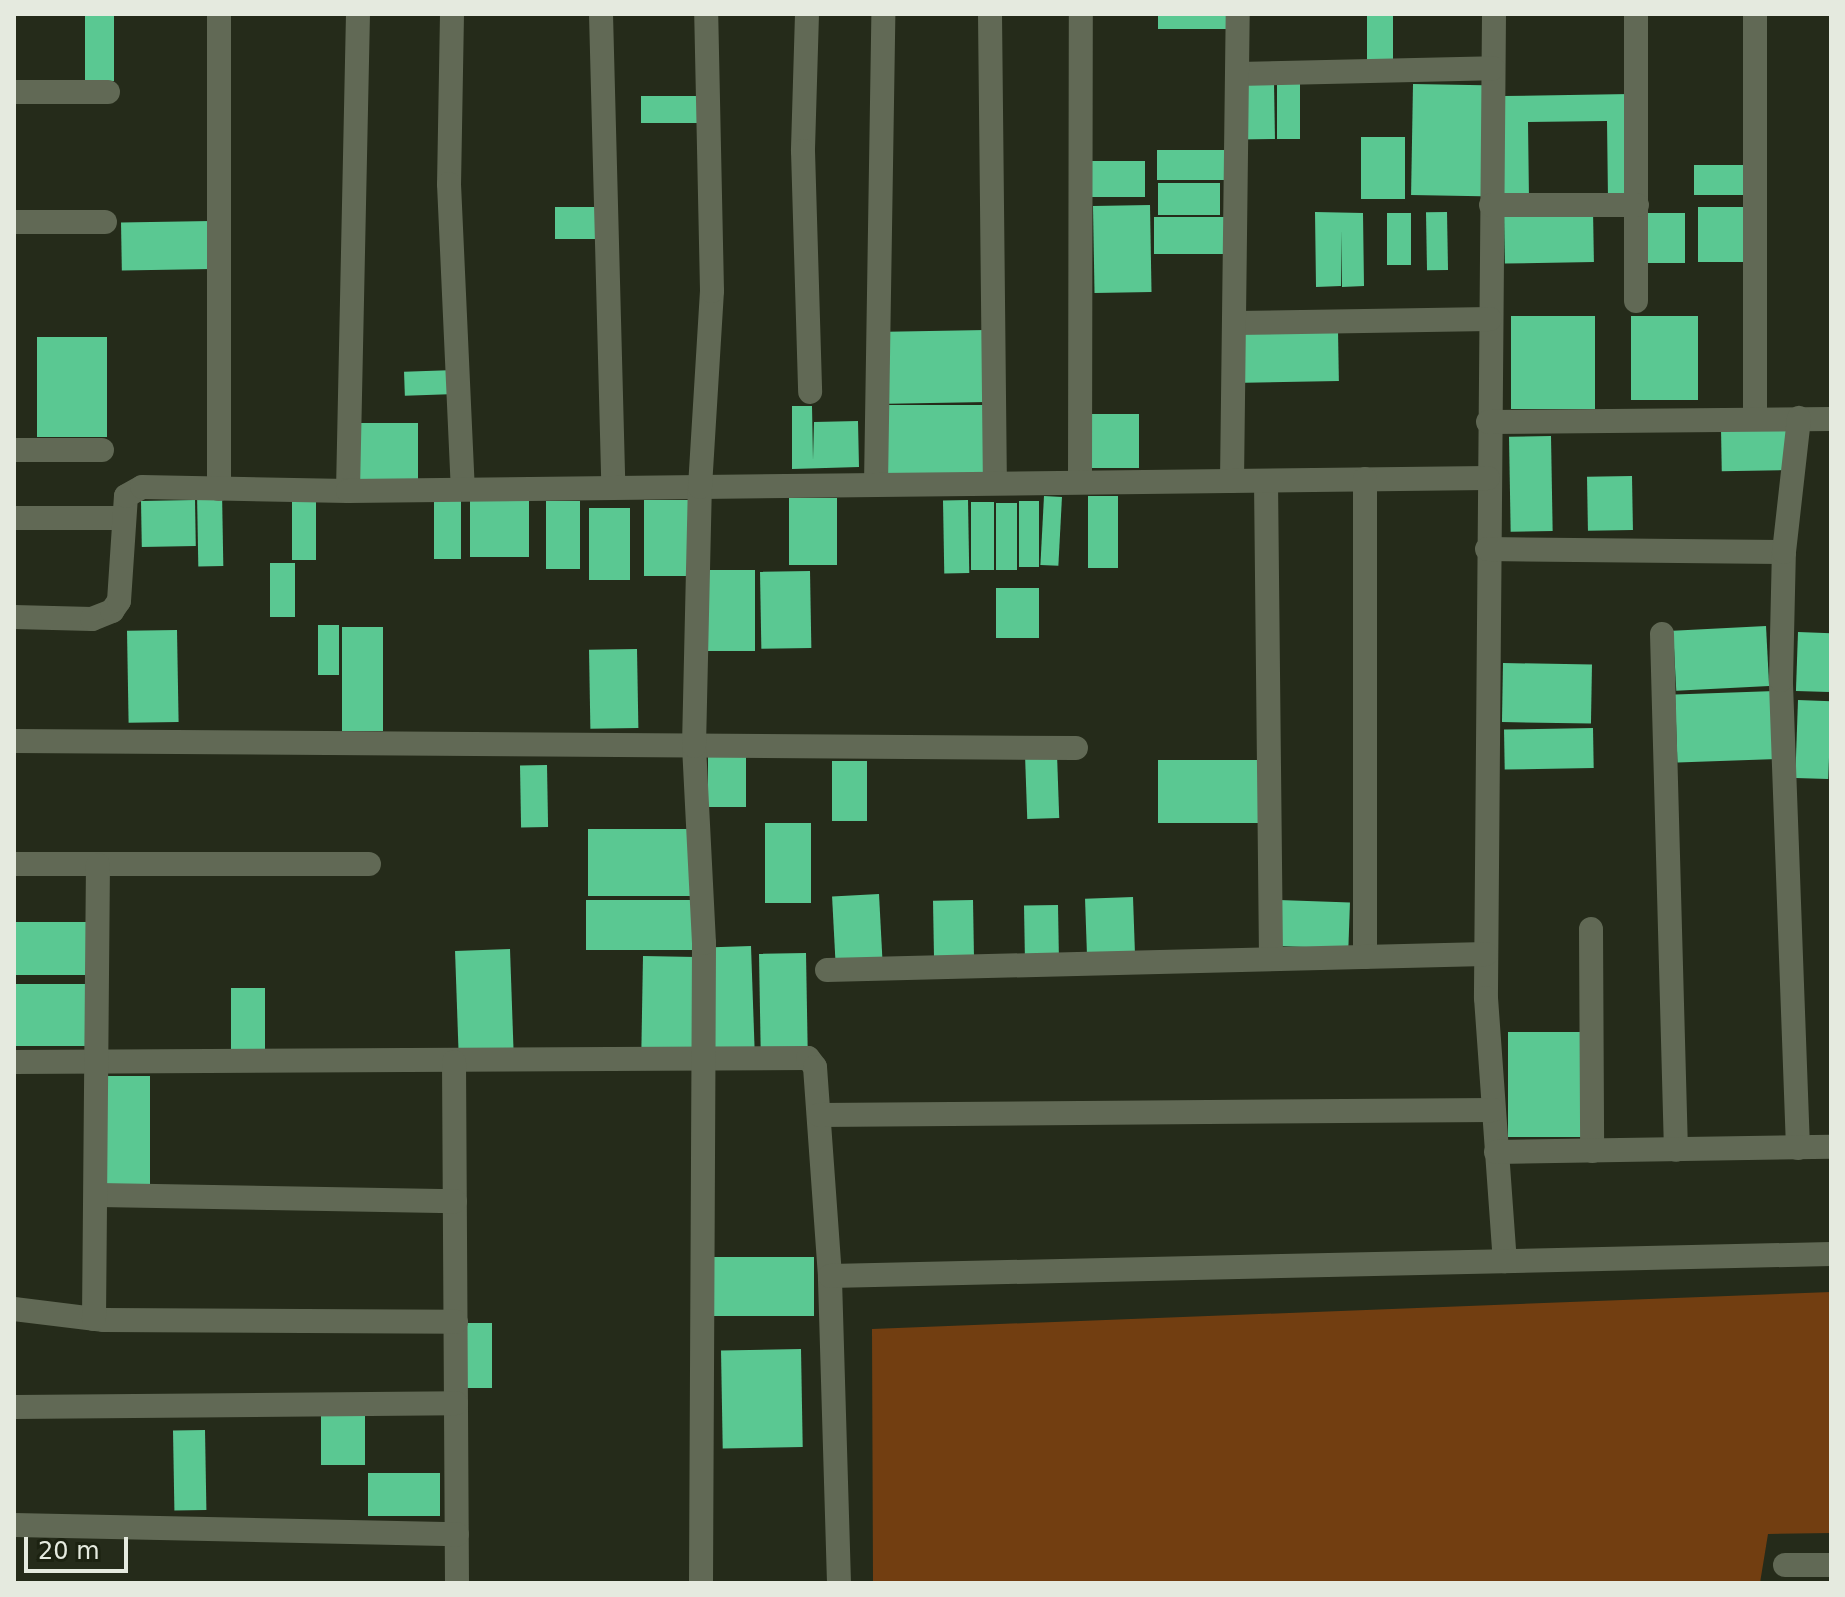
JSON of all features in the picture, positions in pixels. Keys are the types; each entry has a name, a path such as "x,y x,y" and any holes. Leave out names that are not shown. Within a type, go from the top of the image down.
{"street":[{"path":"219,14 219,489"},
{"path":"348,491 358,14"},
{"path":"452,14 449,184 463,488"},
{"path":"601,14 613,488"},
{"path":"701,1583 704,943 694,746 700,487 712,291 706,14"},
{"path":"807,14 803,151 810,392"},
{"path":"876,484 883,14"},
{"path":"990,14 995,483"},
{"path":"1080,482 1081,14"},
{"path":"1232,481 1238,14"},
{"path":"1494,14 1488,422 1486,954 1493,1110 1505,1261"},
{"path":"1636,14 1636,301"},
{"path":"1755,14 1755,418"},
{"path":"1238,74 1493,68"},
{"path":"14,92 108,92"},
{"path":"1491,205 1637,205"},
{"path":"14,222 105,222"},
{"path":"1236,323 1490,319"},
{"path":"1798,1148 1781,680 1784,552 1799,418"},
{"path":"1488,422 1831,419"},
{"path":"14,450 102,450"},
{"path":"14,617 92,619 112,611 119,601 123,518 131,490 348,491 1488,478"},
{"path":"1365,479 1365,957"},
{"path":"1266,481 1271,959"},
{"path":"14,518 123,518"},
{"path":"1487,549 1784,552"},
{"path":"1662,634 1676,1150"},
{"path":"14,741 1076,748"},
{"path":"14,864 369,864"},
{"path":"94,1319 99,1195 98,865"},
{"path":"1591,929 1592,1151"},
{"path":"827,970 1486,954"},
{"path":"14,1062 99,1064 808,1058 815,1067 830,1276 839,1583"},
{"path":"454,1062 457,1583"},
{"path":"819,1115 1493,1110"},
{"path":"1496,1152 1831,1147"},
{"path":"99,1195 455,1201"},
{"path":"830,1276 1831,1254"},
{"path":"14,1309 94,1319 456,1322"},
{"path":"14,1407 456,1403"},
{"path":"14,1525 457,1534"},
{"path":"1785,1565 1831,1565"}],"shaded area":[{"path":"1831,1292 1831,1533 1768,1534 1760,1583 873,1583 872,1329"}],"building":[{"path":"85,14 114,14 114,81 85,81"},
{"path":"1158,14 1228,14 1228,29 1158,29"},
{"path":"1367,14 1393,14 1393,68 1367,68"},
{"path":"1277,80 1300,80 1300,139 1277,139"},
{"path":"1274,83 1275,139 1239,140 1238,84"},
{"path":"1413,84 1483,85 1481,196 1411,195"},
{"path":"1630,94 1631,199 1608,200 1607,121 1528,122 1529,200 1504,201 1503,96"},
{"path":"641,96 701,96 701,123 641,123"},
{"path":"1361,137 1405,137 1405,199 1361,199"},
{"path":"1157,150 1226,150 1226,180 1157,180"},
{"path":"1091,161 1145,161 1145,197 1091,197"},
{"path":"1694,165 1747,165 1747,195 1694,195"},
{"path":"1158,183 1220,183 1220,215 1158,215"},
{"path":"1150,205 1152,292 1095,293 1093,206"},
{"path":"555,207 605,207 605,239 555,239"},
{"path":"1698,207 1749,207 1749,262 1698,262"},
{"path":"1593,210 1594,262 1505,264 1504,212"},
{"path":"1315,212 1363,213 1364,286 1342,287 1341,230 1341,286 1316,287"},
{"path":"1426,212 1447,212 1448,270 1427,270"},
{"path":"1387,213 1411,213 1411,265 1387,265"},
{"path":"1638,213 1685,213 1685,263 1638,263"},
{"path":"1154,217 1230,217 1230,254 1154,254"},
{"path":"211,221 212,269 122,271 121,223"},
{"path":"1511,316 1595,316 1595,409 1511,409"},
{"path":"1631,316 1698,316 1698,400 1631,400"},
{"path":"986,330 987,402 888,404 887,332"},
{"path":"1338,330 1339,381 1245,383 1244,332"},
{"path":"37,337 107,337 107,437 37,437"},
{"path":"455,370 456,394 405,396 404,372"},
{"path":"886,405 987,405 987,476 886,476"},
{"path":"792,406 812,406 813,460 814,422 858,421 859,467 792,469"},
{"path":"1090,414 1139,414 1139,468 1090,468"},
{"path":"355,423 418,423 418,479 355,479"},
{"path":"1787,427 1788,470 1722,471 1721,428"},
{"path":"1551,436 1553,531 1511,532 1509,437"},
{"path":"1632,476 1633,530 1588,531 1587,477"},
{"path":"197,491 222,491 223,566 198,566"},
{"path":"292,494 316,494 316,560 292,560"},
{"path":"470,495 529,495 529,557 470,557"},
{"path":"1044,496 1062,497 1058,566 1040,565"},
{"path":"1088,496 1118,496 1118,568 1088,568"},
{"path":"789,498 837,498 837,565 789,565"},
{"path":"195,500 196,546 142,547 141,501"},
{"path":"434,500 461,500 461,559 434,559"},
{"path":"644,500 697,500 697,576 644,576"},
{"path":"943,500 968,500 969,573 944,573"},
{"path":"546,501 580,501 580,569 546,569"},
{"path":"1019,501 1039,501 1039,567 1019,567"},
{"path":"971,502 994,502 994,570 971,570"},
{"path":"996,503 1017,503 1017,570 996,570"},
{"path":"589,508 630,508 630,580 589,580"},
{"path":"270,563 295,563 295,617 270,617"},
{"path":"705,570 755,570 755,651 705,651"},
{"path":"810,571 811,648 761,649 760,572"},
{"path":"996,588 1039,588 1039,638 996,638"},
{"path":"318,625 339,625 339,675 318,675"},
{"path":"1766,626 1769,686 1676,691 1673,631"},
{"path":"342,627 383,627 383,731 342,731"},
{"path":"177,630 179,722 129,723 127,631"},
{"path":"1798,632 1831,633 1829,692 1796,691"},
{"path":"637,649 638,728 590,729 589,650"},
{"path":"1503,663 1592,665 1591,724 1502,722"},
{"path":"1775,691 1777,759 1677,762 1675,694"},
{"path":"1798,700 1831,701 1828,779 1795,778"},
{"path":"1593,728 1594,768 1505,770 1504,730"},
{"path":"708,753 746,753 746,807 708,807"},
{"path":"1057,754 1059,818 1027,819 1025,755"},
{"path":"1158,760 1259,760 1259,823 1158,823"},
{"path":"832,761 867,761 867,821 832,821"},
{"path":"520,765 547,765 548,827 521,827"},
{"path":"765,823 811,823 811,903 765,903"},
{"path":"588,829 692,829 692,896 588,896"},
{"path":"879,894 882,960 836,962 832,896"},
{"path":"1133,897 1135,955 1087,957 1085,899"},
{"path":"586,900 700,900 700,950 586,950"},
{"path":"973,900 974,959 934,960 933,901"},
{"path":"1279,900 1350,902 1348,948 1277,946"},
{"path":"1058,905 1059,955 1025,956 1024,906"},
{"path":"14,922 91,922 91,975 14,975"},
{"path":"751,946 755,1051 710,1053 706,948"},
{"path":"510,949 514,1055 459,1057 455,951"},
{"path":"806,953 808,1051 761,1052 759,954"},
{"path":"643,956 696,957 694,1052 641,1051"},
{"path":"14,984 91,984 91,1046 14,1046"},
{"path":"231,988 265,988 265,1059 231,1059"},
{"path":"1508,1032 1582,1032 1582,1137 1508,1137"},
{"path":"105,1076 150,1076 150,1184 105,1184"},
{"path":"710,1257 814,1257 814,1316 710,1316"},
{"path":"467,1323 492,1323 492,1388 467,1388"},
{"path":"801,1349 803,1447 723,1448 721,1350"},
{"path":"321,1416 365,1416 365,1465 321,1465"},
{"path":"205,1430 206,1510 174,1511 173,1431"},
{"path":"368,1473 440,1473 440,1516 368,1516"}]}
